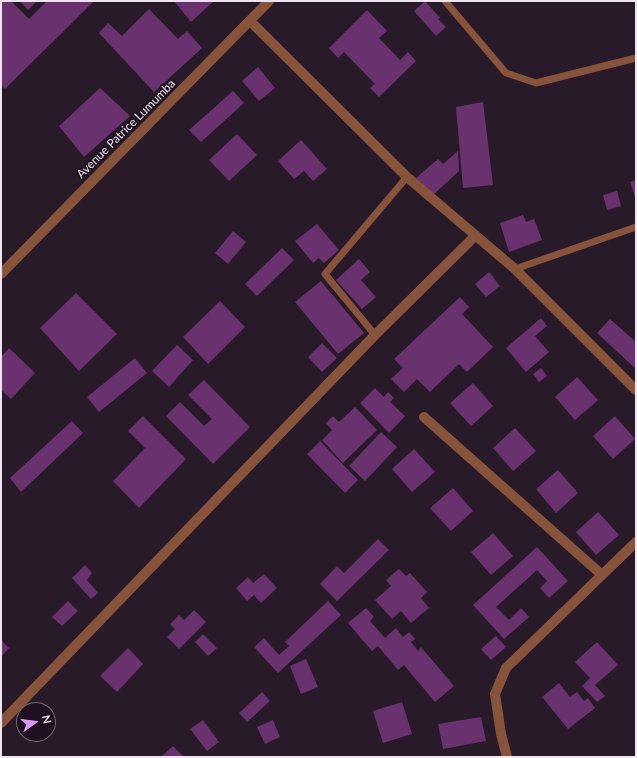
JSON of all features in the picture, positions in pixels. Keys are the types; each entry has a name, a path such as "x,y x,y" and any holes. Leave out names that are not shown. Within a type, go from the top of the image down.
{"street":[{"name":"Avenue Patrice Lumumba","path":"1,274 269,1"},
{"path":"250,21 407,177 515,269 636,390"},
{"path":"1,723 375,335 475,236"},
{"path":"424,417 602,575"},
{"path":"507,757 501,734 495,694 506,668 636,542"}],"lane":[{"path":"445,1 506,73 536,83 636,58"},
{"path":"375,335 325,274 407,177"},
{"path":"515,269 636,228"}],"building":[{"path":"1,1 11,1 29,19 47,1 94,1 5,89 1,84"},
{"path":"20,1 37,1 28,10"},
{"path":"174,1 214,1 191,22"},
{"path":"425,1 446,27 436,36 414,11"},
{"path":"149,9 178,39 187,31 202,48 154,92 99,33 108,23 122,36"},
{"path":"367,10 387,31 379,38 400,60 408,52 416,61 379,97 370,88 375,84 344,52 338,58 329,48"},
{"path":"258,67 275,88 259,101 242,81"},
{"path":"100,88 130,116 84,157 59,126"},
{"path":"233,91 244,103 201,142 189,130"},
{"path":"483,102 493,185 463,188 456,107"},
{"path":"237,134 257,155 229,181 209,160"},
{"path":"301,140 327,169 313,181 304,171 294,179 278,161"},
{"path":"458,151 459,171 432,196 416,178 438,159 443,164"},
{"path":"636,180 636,200 630,182"},
{"path":"617,191 621,206 607,210 603,195"},
{"path":"523,215 526,222 534,219 542,240 509,252 500,223"},
{"path":"317,224 339,250 324,263 319,258 313,263 295,241"},
{"path":"233,231 246,242 228,264 215,253"},
{"path":"282,248 294,260 257,296 245,284"},
{"path":"359,259 370,272 361,280 376,297 362,309 336,280"},
{"path":"489,272 500,286 486,297 475,284"},
{"path":"321,281 364,333 338,354 295,302"},
{"path":"76,293 117,334 79,371 40,328"},
{"path":"460,297 469,307 462,314 493,347 467,372 459,364 430,392 417,379 404,392 391,379 403,368 394,359"},
{"path":"220,301 245,327 208,364 183,337"},
{"path":"541,318 547,326 535,336 549,352 526,372 506,348"},
{"path":"610,319 636,342 636,369 597,333"},
{"path":"322,343 337,358 322,372 308,357"},
{"path":"177,345 193,360 169,387 152,371"},
{"path":"9,348 35,373 11,399 1,390 1,357"},
{"path":"135,358 147,373 99,412 87,397"},
{"path":"541,368 547,376 539,382 533,374"},
{"path":"577,377 598,400 575,420 555,397"},
{"path":"204,380 250,427 213,464 166,416 180,402 204,426 212,419 188,395"},
{"path":"473,383 493,406 471,426 450,403"},
{"path":"375,388 384,397 388,392 394,398 390,402 405,416 389,433 360,403"},
{"path":"355,407 377,430 343,463 322,440 332,430 326,423 333,416 339,422"},
{"path":"143,416 186,459 139,508 113,481 145,448 128,431"},
{"path":"615,416 635,439 613,459 593,436"},
{"path":"72,421 83,433 21,492 10,478"},
{"path":"515,428 536,451 513,471 493,448"},
{"path":"381,432 397,447 365,481 349,466"},
{"path":"320,441 358,480 345,493 307,454"},
{"path":"414,449 435,472 412,492 392,469"},
{"path":"558,470 578,493 556,513 536,489"},
{"path":"453,488 473,511 451,531 430,508"},
{"path":"598,512 619,535 596,555 576,532"},
{"path":"493,533 513,556 491,575 471,552"},
{"path":"378,539 389,550 337,601 320,584 337,566 344,573"},
{"path":"537,547 568,581 549,598 540,588 547,581 537,570 496,607 509,620 521,608 529,617 504,639 473,605"},
{"path":"85,565 92,573 87,580 98,593 91,599 72,578"},
{"path":"399,569 406,576 410,573 427,592 421,598 429,608 411,623 401,611 392,619 375,600 391,586 386,580"},
{"path":"264,574 277,588 261,603 254,595 247,601 236,588 248,577 253,583"},
{"path":"68,601 78,611 62,626 52,617"},
{"path":"328,601 341,615 278,673 254,647 264,638 279,655 289,646 285,642"},
{"path":"366,608 374,617 370,621 385,638 396,628 403,637 409,632 415,639 411,642 418,651 421,647 454,686 435,702 404,665 398,670 378,646 372,651 348,623"},
{"path":"194,610 206,622 179,649 167,637 175,629 170,624 179,615 184,620"},
{"path":"203,634 217,648 208,656 195,642"},
{"path":"496,636 506,647 491,660 481,649"},
{"path":"1,640 9,648 1,657"},
{"path":"597,642 618,665 595,685 605,696 597,702 582,686 590,678 575,662"},
{"path":"128,648 143,664 117,692 100,676"},
{"path":"306,659 318,687 301,694 290,666"},
{"path":"559,683 570,697 577,692 584,701 588,698 595,708 568,729 542,697"},
{"path":"262,692 270,701 247,722 239,713"},
{"path":"402,702 412,734 383,743 373,711"},
{"path":"481,717 486,741 443,749 438,724"},
{"path":"203,720 219,742 207,751 190,729"},
{"path":"273,720 280,737 265,744 257,727"},
{"path":"173,746 184,757 161,757"}]}
